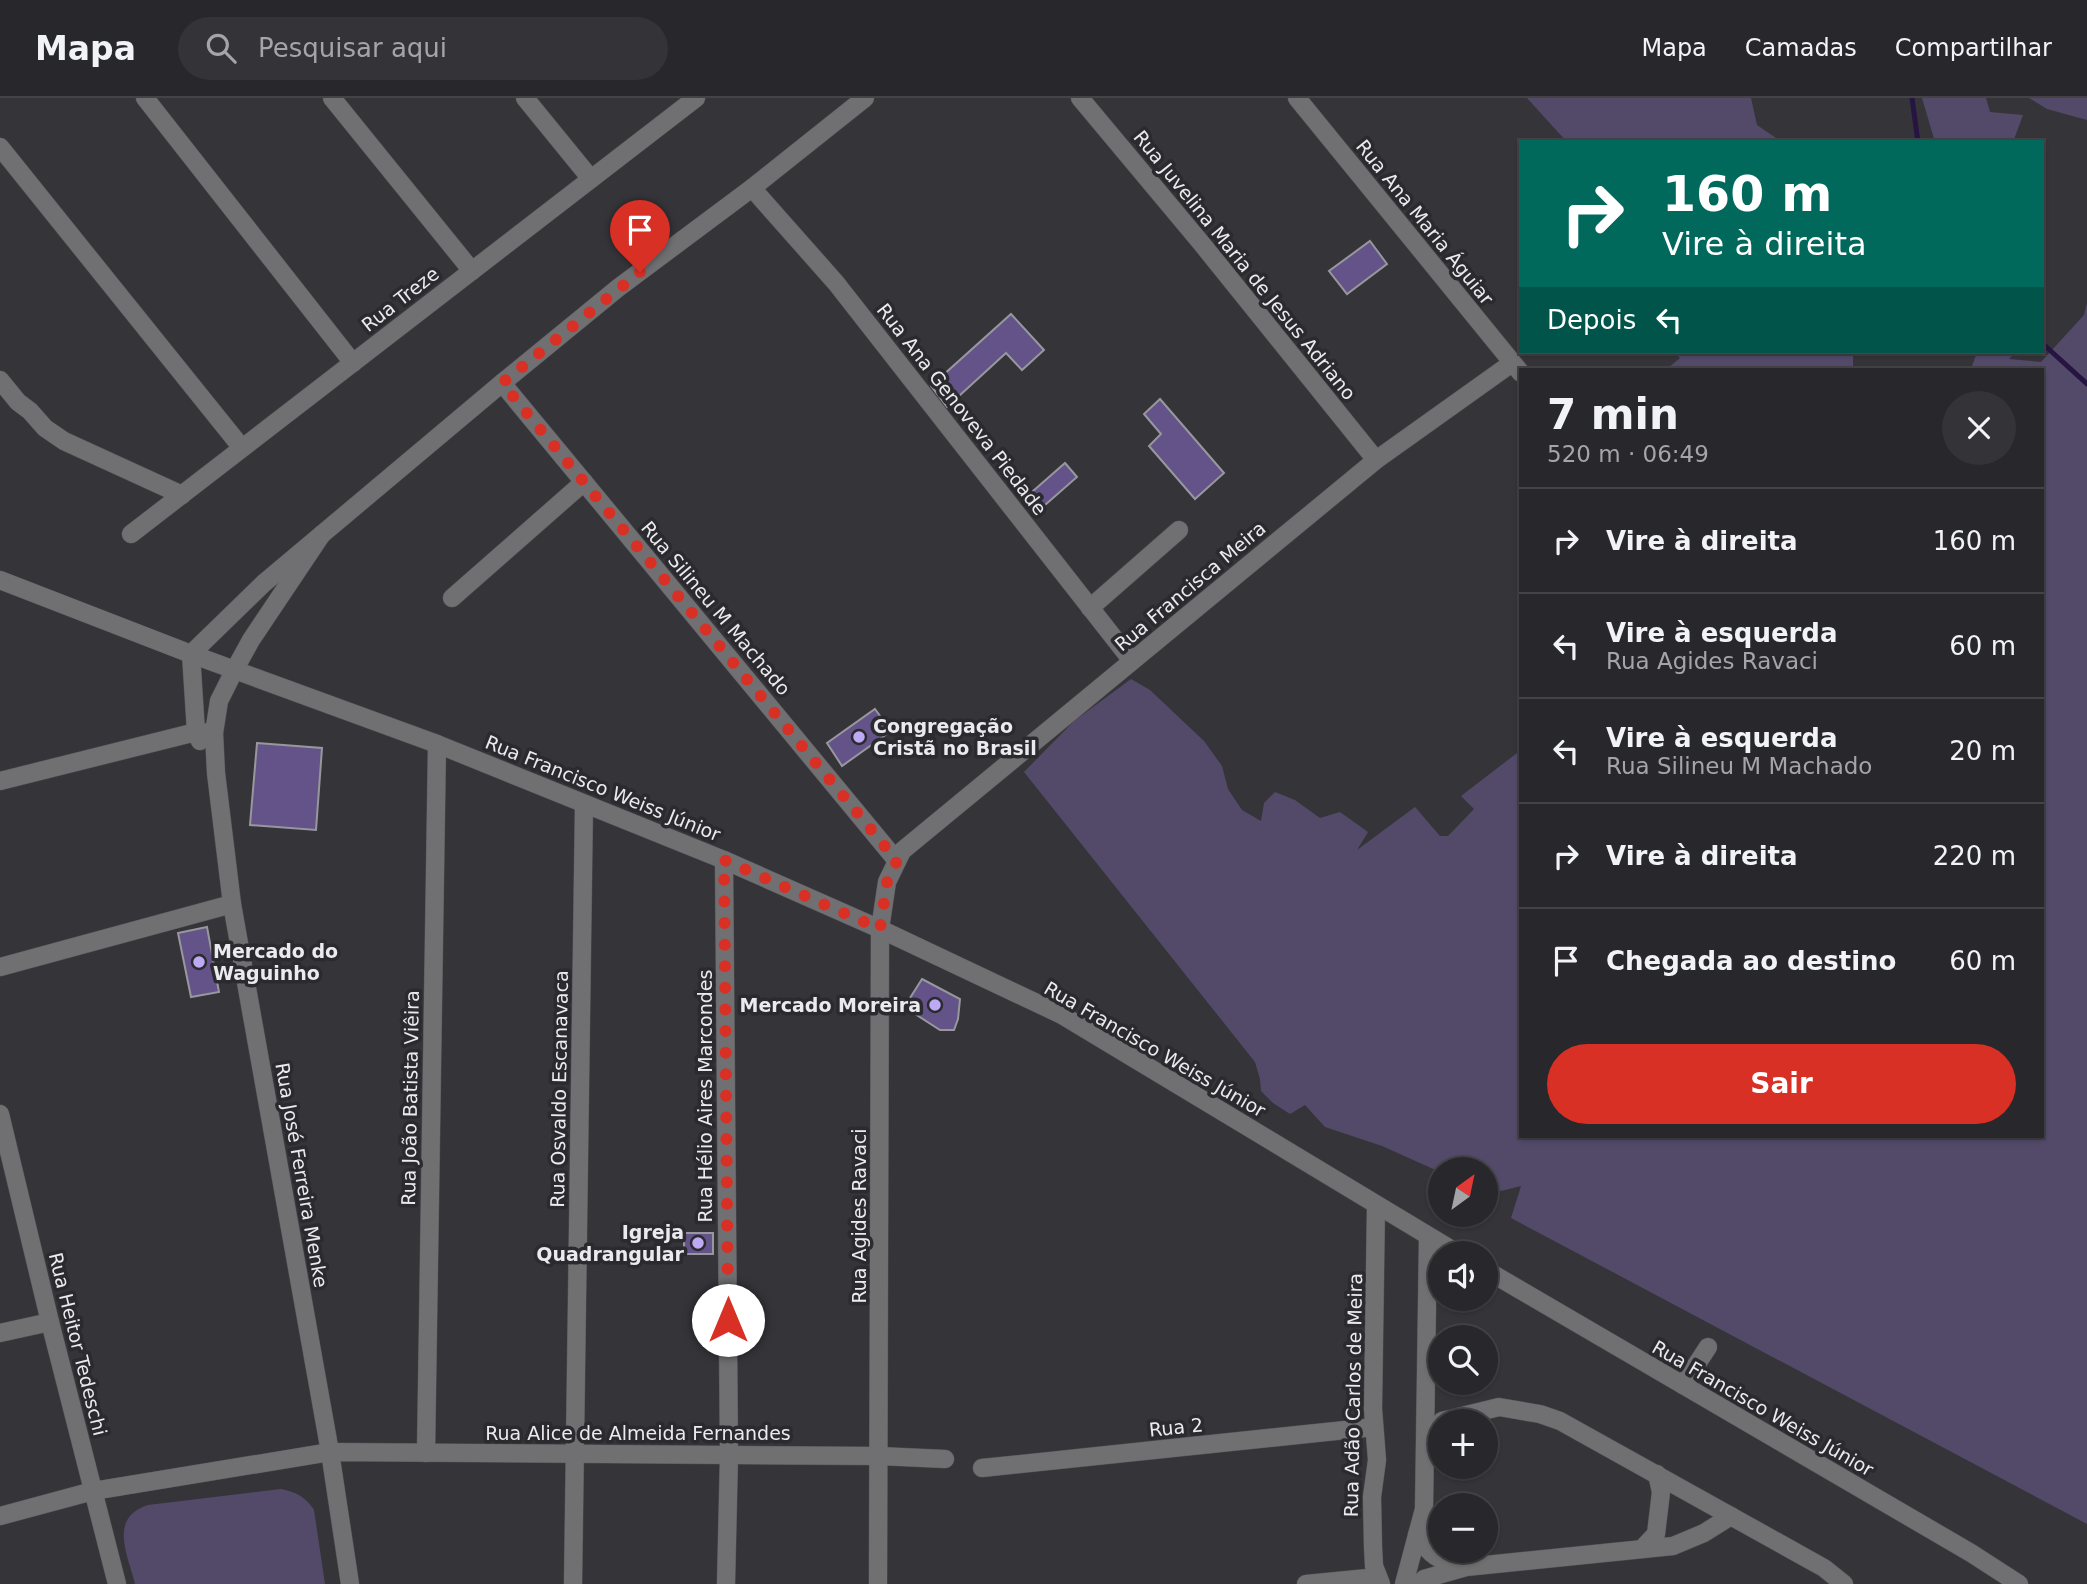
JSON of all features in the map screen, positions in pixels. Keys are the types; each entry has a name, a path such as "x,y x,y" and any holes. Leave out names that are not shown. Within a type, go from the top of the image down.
{"street":[{"path":"145,98 353,363"},
{"path":"332,98 472,271"},
{"path":"525,98 591,179"},
{"name":"Rua Treze","path":"131,534 696,98"},
{"path":"191,654 264,583 502,383 618,288 752,188 865,98"},
{"name":"Rua Juvelina Maria de Jesus Adriano","path":"1080,98 1376,460"},
{"name":"Rua Ana Maria Águiar","path":"1297,98 1516,368"},
{"path":"0,147 242,448"},
{"name":"Rua Ana Genoveva Piedade","path":"752,188 836,283 1132,661"},
{"name":"Rua Francisca Meira","path":"899,856 1376,460 1516,368"},
{"path":"0,380 9,399 30,411 45,428 64,441 182,495"},
{"name":"Rua Silineu M Machado","path":"502,383 899,856"},
{"path":"452,597 584,482"},
{"path":"1090,608 1179,530"},
{"path":"0,781 205,732 251,640 322,534"},
{"name":"Rua Francisco Weiss Júnior","path":"0,580 191,654 437,744 724,860 880,929 1062,1015 1437,1241"},
{"name":"Rua José Ferreira Menke","path":"191,654 205,732 216,773 232,904 330,1452 350,1584"},
{"name":"Rua João Batista Viêira","path":"426,1453 437,744"},
{"name":"Rua Osvaldo Escanavaca","path":"573,1584 584,804"},
{"name":"Rua Agides Ravaci","path":"878,1584 880,929 887,882 899,856"},
{"name":"Rua Hélio Aires Marcondes","path":"724,860 729,1455 726,1584"},
{"path":"0,967 232,904"},
{"name":"Rua Heitor Tedeschi","path":"0,1114 4,1145 117,1584"},
{"name":"Rua Adão Carlos de Meira","path":"1376,1205 1373,1409 1377,1460 1372,1496 1374,1566 1380,1581"},
{"path":"1428,1236 1435,1409"},
{"name":"Rua Francisco Weiss Júnior","path":"1498,1276 1971,1553 2019,1584"},
{"path":"0,1333 50,1322"},
{"path":"1683,1385 1708,1347"},
{"path":"1491,1409 1499,1407 1541,1414 1579,1430 1824,1568 1844,1584"},
{"name":"Rua 2","path":"982,1468 1374,1427"},
{"name":"Rua Alice de Almeida Fernandes","path":"0,1516 93,1491 330,1452 880,1456 945,1459"},
{"path":"1642,1549 1656,1534 1661,1492 1657,1474"},
{"path":"1404,1584 1424,1509 1428,1479"},
{"path":"1419,1584 1424,1579 1466,1567 1673,1546 1703,1533 1731,1516"},
{"path":"1417,1535 1433,1556 1444,1562 1466,1567"},
{"path":"1306,1584 1380,1581"}],"shaded area":[{"path":"1527,98 1751,98 1757,125 1779,140 1565,140"},
{"path":"1922,98 1986,98 1990,112 2023,115 2014,140 1934,140"},
{"path":"2029,98 2087,98 2087,120 2047,109"},
{"path":"2087,303 2087,1524 1511,1218 1521,1186 1498,1191 1498,1157 1428,1157 1428,1167 1382,1146 1325,1127 1305,1105 1290,1114 1273,1103 1261,1091 1255,1062 1024,772 1074,721 1131,679 1150,690 1204,741 1222,766 1228,789 1242,810 1261,821 1264,803 1275,792 1295,800 1320,818 1340,812 1368,832 1357,850 1415,807 1440,836 1448,836 1474,809 1461,796 1519,752 1519,1138 2044,1138 2044,368 1971,368 1976,354 2014,354 2009,359 2041,362 2084,315"},
{"path":"1676,354 1853,354 1853,368 1668,368 1680,358"},
{"path":"281,1489 300,1496 314,1510 325,1584 135,1584 125,1550 124,1528 136,1511 148,1505"}],"building":[{"path":"1370,241 1387,264 1347,294 1329,271"},
{"path":"1011,314 1044,350 1022,370 1006,353 947,407 931,386"},
{"path":"1160,399 1224,473 1195,499 1149,446 1161,434 1144,414"},
{"path":"1065,463 1077,477 1037,512 1025,498"},
{"name":"Congregação Cristã no Brasil","path":"875,709 891,731 842,766 827,743"},
{"path":"257,743 322,748 316,830 250,825"},
{"name":"Mercado do Waguinho","path":"207,927 219,992 191,997 178,933"},
{"name":"Mercado Moreira","path":"922,979 960,999 954,1030 940,1030 912,1012 910,998"},
{"name":"Igreja Quadrangular","path":"684,1233 713,1233 713,1254 684,1254"}],"waterway":[{"path":"1912,98 1918,140"},
{"path":"2044,345 2087,384"}],"place":[{"name":"Congregação Cristã no Brasil","path":"859,737"},
{"name":"Mercado do Waguinho","path":"199,962"},
{"name":"Mercado Moreira","path":"935,1005"},
{"name":"Igreja Quadrangular","path":"698,1243"}],"route":[{"path":"640,272 502,383 897,861 887,882 880,929 724,860 728,1320"}]}
